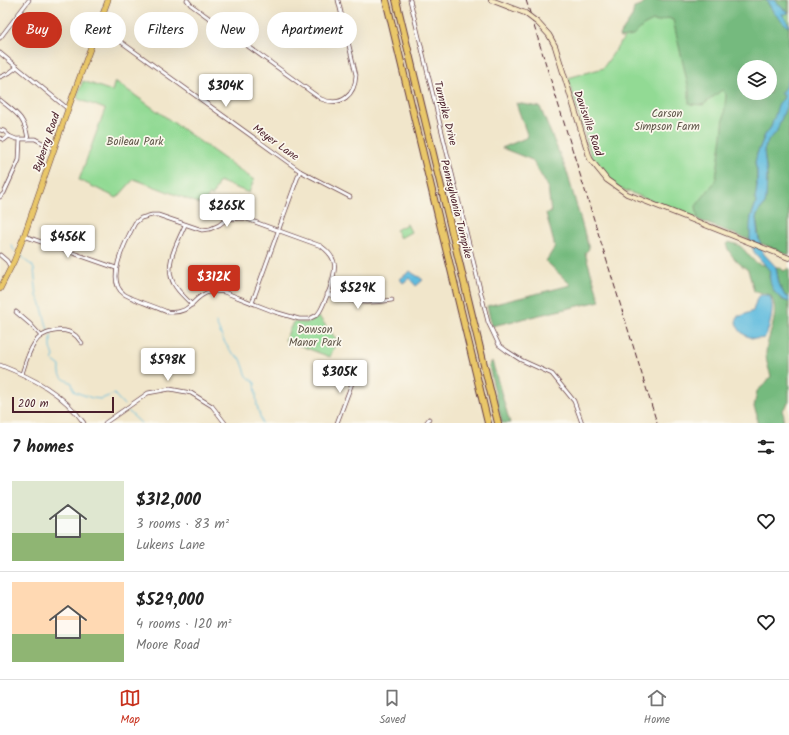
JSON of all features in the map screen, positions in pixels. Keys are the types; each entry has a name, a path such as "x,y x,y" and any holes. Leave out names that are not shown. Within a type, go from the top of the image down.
{"highway":[{"name":"Pennsylvania Turnpike","path":"386,0 488,423"},
{"name":"Pennsylvania Turnpike","path":"396,0 498,423"}],"main road":[{"name":"Byberry Road","path":"103,12 107,0"},
{"name":"Byberry Road","path":"0,289 18,252 91,48"}],"street":[{"path":"0,38 29,0"},
{"path":"187,0 321,99 328,102 343,100 349,96 356,83 356,75 338,0"},
{"name":"Turnpike Drive","path":"410,0 488,322 499,345 521,360 552,374 574,401 582,423"},
{"name":"Davisville Road","path":"491,0 525,14 549,35 555,46 590,159 607,180 627,194 789,258"},
{"name":"Meyer Lane","path":"126,45 300,171 350,197"},
{"path":"0,53 68,109"},
{"path":"0,77 17,67"},
{"path":"0,100 26,124 28,139"},
{"path":"0,130 4,131 9,136 38,141 54,150"},
{"path":"0,138 4,140 9,136"},
{"path":"0,197 4,193 19,160 20,139"},
{"path":"252,303 300,171"},
{"path":"158,214 185,225 202,230 214,227 227,219 244,218 278,232 321,246 329,252 335,264 335,271 320,311 309,319 299,319 224,292 216,291 205,294 192,305 180,312 168,312 124,294 119,289 116,282 116,268 135,223 146,216 158,214"},
{"path":"185,225 172,258 170,272 173,282 192,305"},
{"path":"24,236 116,268"},
{"path":"0,255 7,261 11,268"},
{"path":"327,294 354,302 364,303 392,300"},
{"path":"16,312 41,336"},
{"path":"22,374 34,343 41,336 52,332 63,331 76,336 82,343"},
{"path":"0,365 44,385 78,414 84,423"},
{"path":"337,423 357,370"},
{"path":"104,423 148,392 170,389 191,393 212,406 225,423"},
{"path":"426,423 429,419"}],"green space":[{"path":"647,0 766,0 774,13 789,27 789,76 783,99 771,127 765,135 755,163 757,171 756,203 751,217 750,240 698,220 696,206 714,183 716,178 726,95 722,90 703,105 689,103 689,90 673,20 668,18 658,22 653,21 643,26 633,36 620,38 619,36 632,17 634,8 641,6"},
{"name":"Carson Simpson Farm","path":"650,0 789,0 789,254 619,188 610,181 592,159 568,78 603,68"},
{"path":"775,0 789,0 789,12 783,9"},
{"name":"Boileau Park","path":"83,81 112,91 115,81 254,180 249,193 219,181 212,197 210,194 203,205 134,179 117,198 79,180 105,109 78,99 77,96"},
{"path":"789,100 789,255 760,243 756,218 759,211 765,204 767,177 764,150 769,139 776,132"},
{"path":"516,103 540,107 567,172 589,249 585,253 600,301 492,326 487,306 571,285 546,261 555,247 546,213 551,213 548,187 532,160 502,148 528,137"},
{"path":"407,224 411,232 400,238 396,230"},
{"path":"728,242 740,246 754,261 762,265 766,265 770,271 769,277 777,293 781,299 789,302 789,402 782,411 784,415 783,423 757,423 757,415 754,407 757,391 771,376 767,365 766,349 774,318 774,302 770,295 754,291 748,270 738,262 727,248 726,244"},
{"path":"776,267 779,267 784,271 789,268 789,297 785,296 779,284"},
{"name":"Dawson Manor Park","path":"319,317 337,340 330,357 285,340 293,322 306,323"},
{"path":"492,361 510,423 502,423 489,366"}],"water":[{"path":"766,0 775,0 783,9 789,12 787,14 782,14 789,24 789,27 774,13"},
{"path":"789,76 788,102 776,133 769,139 764,150 767,177 766,199 765,204 759,211 756,218 758,235 763,253 776,267 779,284 785,296 789,297 789,302 776,294 771,286 770,271 754,252 750,240 750,225 756,203 757,171 755,163 757,154 765,135 771,127 779,103 783,99 784,95 780,94 785,87"},
{"path":"410,271 423,280 416,286 409,278 403,283 400,279"},
{"path":"761,295 769,295 772,310 768,329 764,338 755,339 743,334 736,322 738,316 753,311 757,298"}],"waterway":[{"path":"12,245 15,251"},
{"path":"20,254 32,265 34,269 37,296 41,304 48,330"},
{"path":"216,323 226,344 232,352 241,359 247,376 255,383 257,406 262,423"},
{"path":"51,335 51,348 54,356 52,360 60,366 60,373 62,377 72,383 75,392 92,398 101,399 114,394 124,405"},
{"path":"128,411 141,423"}],"railway":[{"path":"526,0 657,423"}]}
